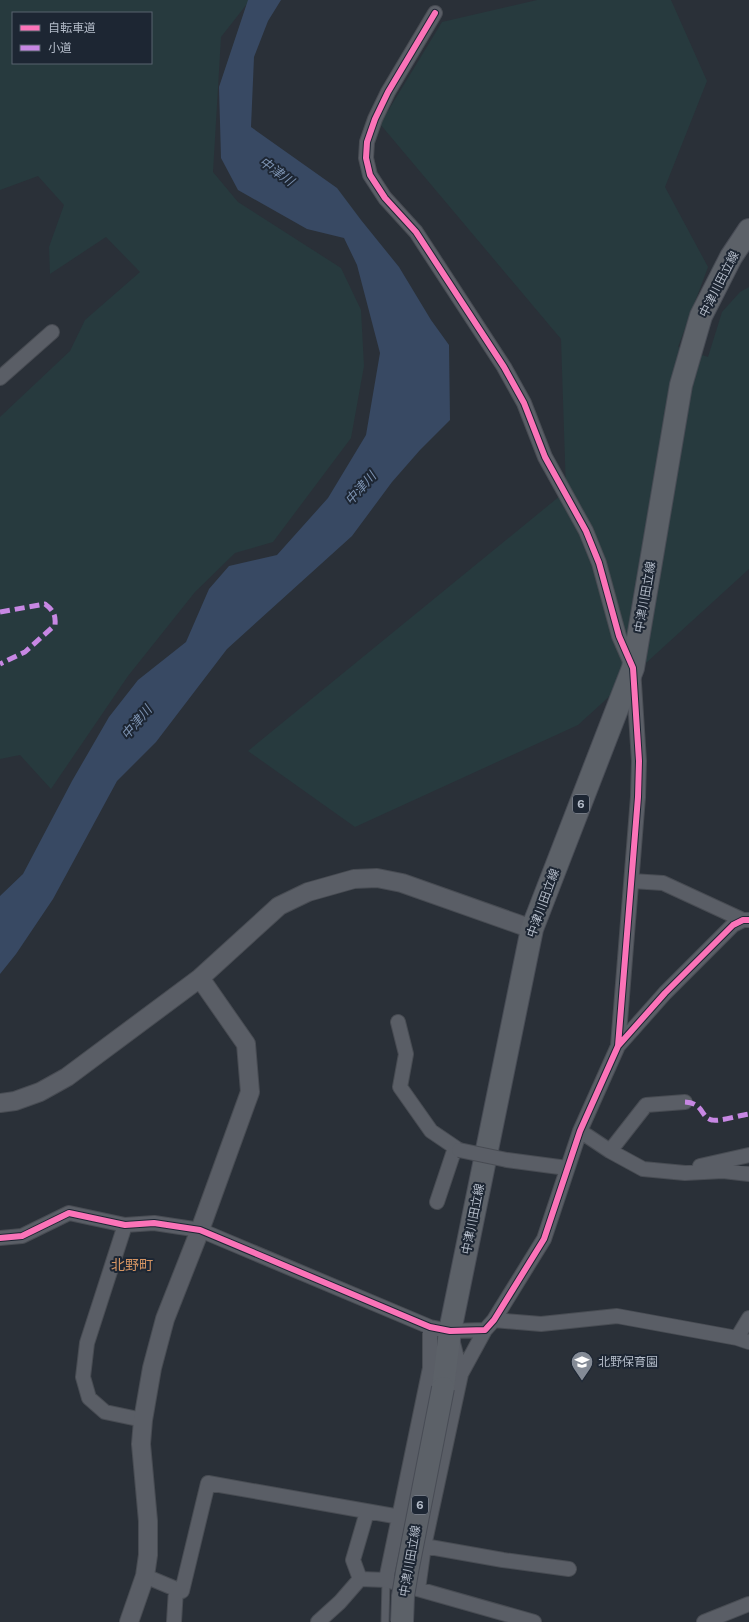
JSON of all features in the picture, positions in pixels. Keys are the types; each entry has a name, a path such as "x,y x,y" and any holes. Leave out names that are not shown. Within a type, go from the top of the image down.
{"main road":[{"name":"中津川田立線","path":"402,1622 403,1596 407,1572 443,1388 440,1329 532,929 634,668 681,385 701,316 732,257 749,230"}],"street":[{"path":"435,13 388,92 374,120 367,142 366,158 370,175 385,198 416,232 504,367 524,403 545,457 586,531 599,563 619,636 634,668 639,761 638,797 618,1046"},
{"path":"0,378 52,332"},
{"path":"0,1103 15,1101 40,1092 66,1078 200,978 279,906 308,892 354,879 377,878 402,883 532,929"},
{"path":"632,881 663,883 746,920"},
{"path":"418,1589 424,1546 461,1374 544,1239 580,1131 618,1046 665,993 733,925 746,920"},
{"path":"129,1622 145,1576 148,1555 148,1528 141,1444 143,1420 152,1368 165,1318 200,1230 250,1092 246,1044 200,978"},
{"path":"398,1022 406,1054 400,1087 431,1131 457,1149 507,1160 567,1168"},
{"path":"610,1152 646,1105 685,1102"},
{"path":"580,1131 610,1152 643,1169 685,1173 723,1171 749,1174"},
{"path":"437,1202 457,1149"},
{"path":"685,1173 696,1167 749,1155"},
{"path":"0,1238 22,1236 69,1213 125,1225 154,1223 200,1230 440,1329 490,1325 541,1324 617,1316 743,1340 749,1318"},
{"path":"125,1225 87,1343 83,1377 89,1398 105,1412 143,1420"},
{"path":"440,1329 461,1374"},
{"path":"386,1580 430,1368 440,1329"},
{"path":"145,1576 182,1591 208,1484 367,1512 400,1516"},
{"path":"360,1579 353,1560 367,1512"},
{"path":"424,1546 503,1560 569,1569"},
{"path":"360,1579 386,1580 534,1622"},
{"path":"318,1622 340,1602 360,1579"},
{"path":"174,1622 176,1589"},
{"path":"704,1622 749,1604"}],"lane":[{"path":"385,1622 386,1580"}],"green space":[{"path":"0,0 250,0 221,37 213,172 238,202 341,268 361,310 364,366 351,438 273,542 235,553 195,592 128,676 51,789 20,755 0,759 0,417 70,351 85,320 140,272 106,237 50,274 49,247 64,205 38,176 0,190"},
{"path":"537,0 671,0 707,81 665,187 708,267 678,347 708,357 722,312 740,292 749,287 749,569 578,725 355,827 248,751 566,491 561,339 380,124 442,22"}],"water":[{"name":"中津川","path":"248,0 281,0 268,21 254,57 251,127 337,188 399,267 431,320 449,345 450,420 420,450 392,482 352,536 227,649 156,742 117,781 53,899 16,954 0,974 0,896 23,874 72,781 109,717 138,680 186,642 209,589 229,566 277,555 328,498 366,435 380,353 357,265 344,238 307,229 238,190 221,158 219,87"}],"marked path":[{"path":"0,612 45,604 50,608 55,618 55,625 25,652 0,664"},
{"path":"685,1102 696,1105 705,1116 712,1120 749,1114"}],"cycle path":[{"path":"435,13 388,92 375,119 367,142 366,158 370,175 385,198 416,232 504,367 524,403 545,457 586,531 599,563 619,636 633,668 639,761 638,797 618,1046"},
{"path":"0,1238 22,1236 69,1213 125,1225 154,1223 200,1230 430,1327 450,1331 485,1330 494,1320 544,1239 580,1131 618,1046 665,993 733,925 743,920 749,920"}],"place":[{"name":"北野保育園","path":"582,1382"}],"district":[{"name":"北野町","path":"132,1265"}]}
